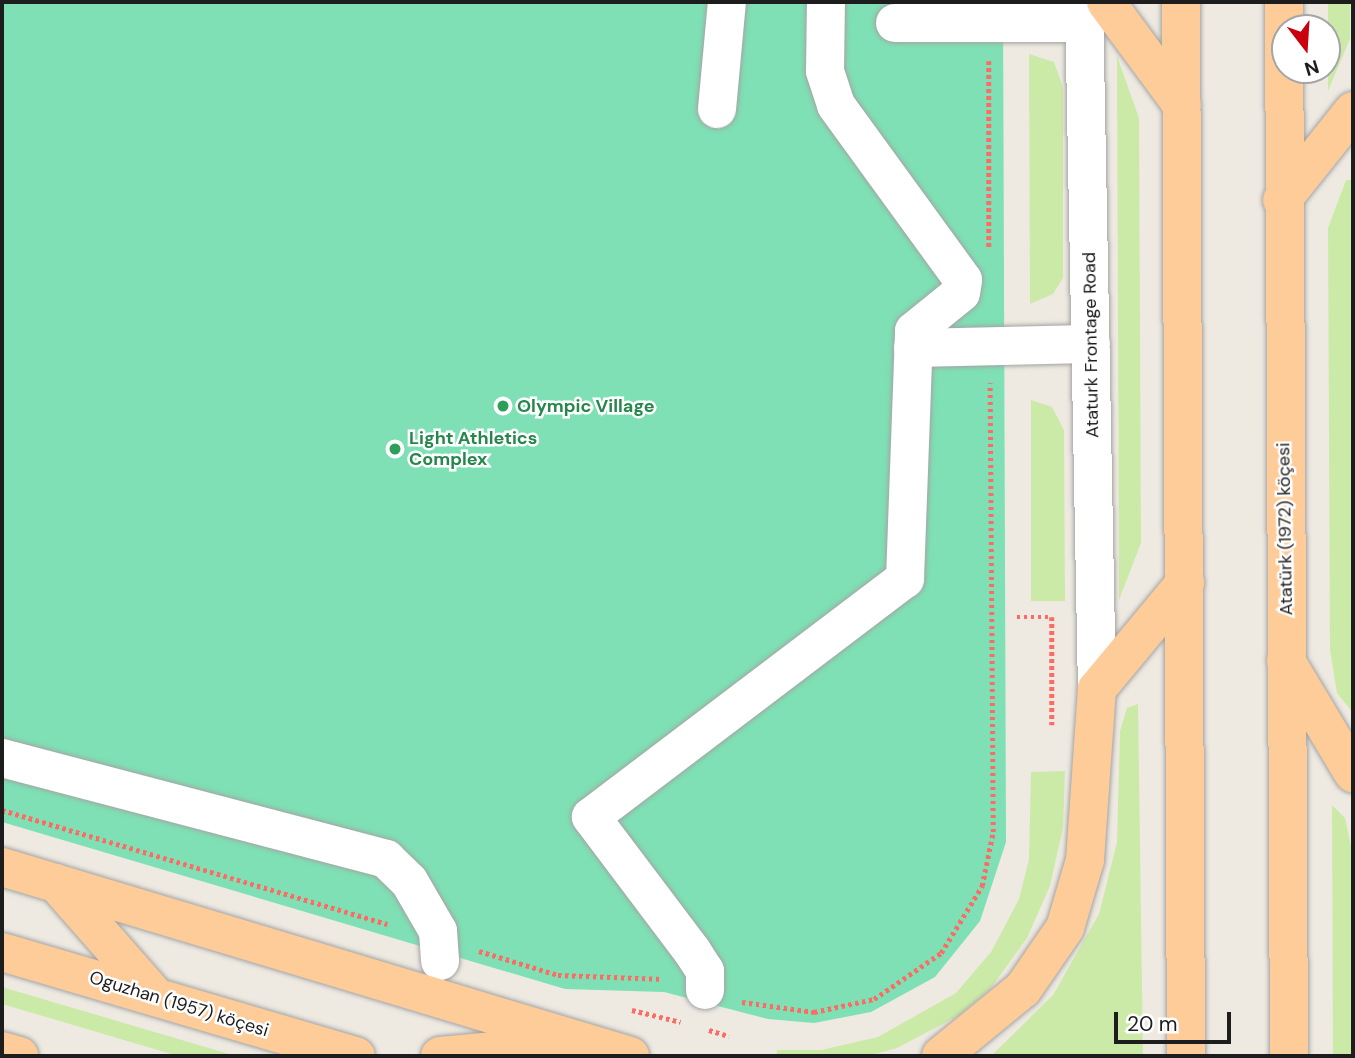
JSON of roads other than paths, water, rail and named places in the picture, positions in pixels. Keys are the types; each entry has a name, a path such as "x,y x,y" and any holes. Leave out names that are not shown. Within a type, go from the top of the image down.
{"main road":[{"path":"1181,2 1186,1056"},
{"name":"Atatürk (1972) köçesi","path":"1284,2 1282,200 1289,1056"},
{"path":"1091,9 1182,105"},
{"path":"1282,200 1353,111"},
{"path":"941,1056 1023,989 1065,928 1085,860 1097,689 1185,583"},
{"path":"1286,660 1353,773"},
{"path":"2,867 630,1056"},
{"path":"56,883 156,997"},
{"name":"Oguzhan (1957) köçesi","path":"2,952 356,1056"},
{"path":"440,1056 582,1043"},
{"path":"2,1051 19,1056"}],"street":[{"path":"717,109 727,2"},
{"path":"705,990 705,971 692,951 591,817 905,579 915,331 961,293 963,280 836,105 825,71 826,2"},
{"path":"895,23 1091,9"},
{"name":"Ataturk Frontage Road","path":"1091,9 1091,344 1097,689"},
{"path":"913,348 1091,344"},
{"path":"2,758 386,859 409,881 438,931 440,961"}],"place":[{"name":"Olympic Village","path":"503,406"},
{"name":"Light Athletics Complex","path":"395,449"}]}
